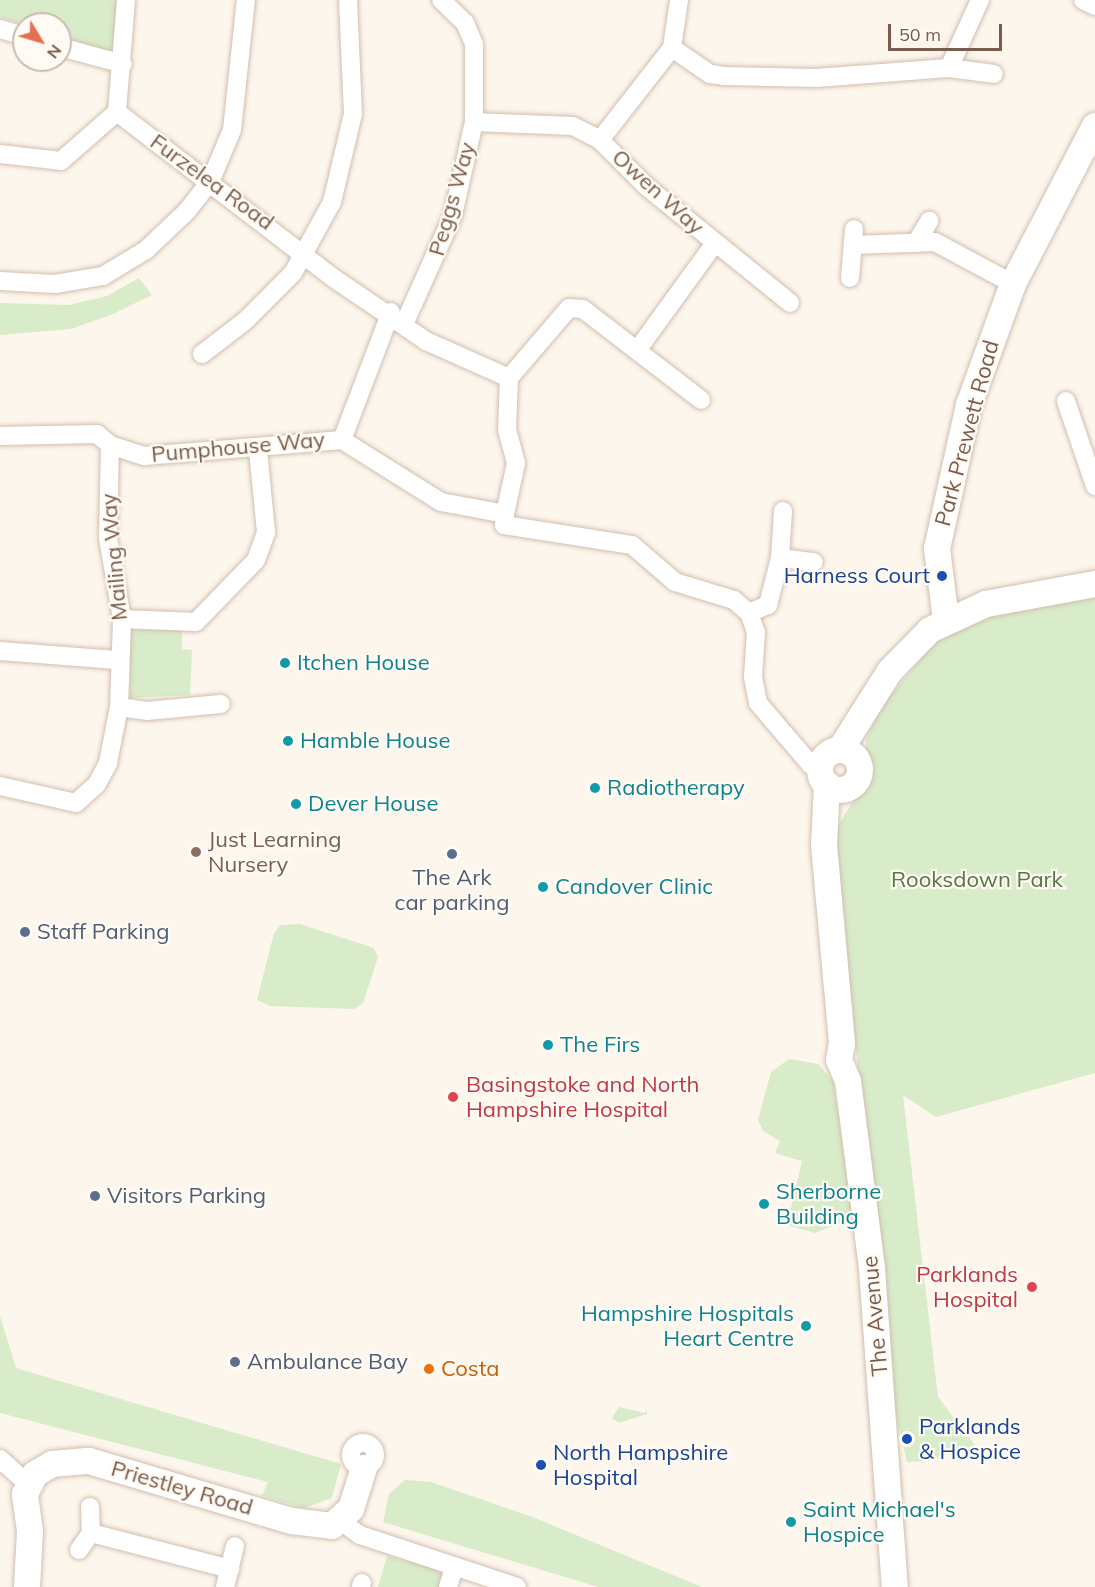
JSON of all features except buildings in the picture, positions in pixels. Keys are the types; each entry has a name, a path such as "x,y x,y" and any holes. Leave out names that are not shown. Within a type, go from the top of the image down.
{"street":[{"path":"1,157 61,161 117,112 123,64 126,0"},
{"path":"0,281 55,284 103,276 146,250 210,182 232,130 246,0"},
{"path":"202,354 275,293 306,253 332,202 350,139 354,86 348,0"},
{"name":"Peggs Way","path":"342,440 398,317 453,215 474,122 474,44 465,23 441,0"},
{"path":"600,140 672,48 679,0"},
{"path":"948,68 980,0"},
{"path":"1083,0 1095,6"},
{"path":"672,48 710,74 816,78 948,68 994,74"},
{"path":"72,49 123,64"},
{"name":"Furzelea Road","path":"117,112 306,253 332,276 398,317 426,341 509,378"},
{"name":"Owen Way","path":"474,122 573,126 600,140 715,243 790,303"},
{"name":"Park Prewett Road","path":"946,620 937,549 969,405 1013,284 1095,126"},
{"path":"916,243 929,220"},
{"path":"850,278 854,237 916,243 934,242 1013,284"},
{"name":"Owen Way","path":"638,350 715,243"},
{"path":"701,400 583,309 569,308 509,378 507,430 516,463 504,525 528,533 632,545 675,582 727,597 749,613 756,639 756,696 769,720 810,765 835,767 870,699 890,670 946,620 1032,593 1095,584"},
{"path":"1066,401 1095,486"},
{"name":"Pumphouse Way","path":"0,435 97,434 110,445 144,456 258,450 295,440 342,440 441,502 505,514"},
{"name":"Mailing Way","path":"0,786 76,803 97,784 108,763 119,707 117,660 122,619 108,538 110,445"},
{"path":"122,619 196,622 256,560 266,532 258,450"},
{"path":"749,613 768,606 780,558 783,511"},
{"path":"780,558 814,562"},
{"path":"0,651 117,660"},
{"path":"119,707 147,711 221,704"},
{"name":"The Avenue","path":"835,767 824,833 842,1043 839,1060 848,1081 872,1269 895,1587"},
{"path":"0,1459 28,1484 30,1531 27,1587"},
{"name":"Priestley Road","path":"28,1484 52,1464 78,1459 292,1521 332,1526 344,1519"},
{"path":"358,1465 344,1519 360,1535 517,1587"},
{"path":"79,1550 91,1533 90,1507"},
{"path":"30,1531 38,1550 39,1587"},
{"path":"91,1533 230,1569"},
{"path":"225,1587 235,1546"},
{"path":"448,1587 454,1567"}],"green space":[{"path":"0,0 118,0 113,53 72,40 72,12 12,12 12,20 0,17"},
{"path":"139,278 152,295 113,314 71,329 0,335 0,303 69,305 107,296"},
{"name":"Rooksdown Park","path":"1095,590 1095,1073 936,1117 903,1095 938,1397 975,1445 930,1461 907,1462 891,1394 834,833 865,780 866,739 880,708 934,643 993,612"},
{"path":"130,630 182,630 182,649 192,650 190,695 130,698"},
{"path":"300,924 374,948 378,957 363,1003 354,1009 270,1006 257,1000 274,933 281,925"},
{"path":"789,1059 818,1064 833,1081 850,1187 852,1218 815,1233 787,1225 802,1161 775,1153 780,1141 763,1131 758,1120 771,1072"},
{"path":"0,1316 16,1368 341,1464 332,1498 304,1508 262,1496 268,1482 0,1413"},
{"path":"619,1407 645,1413 647,1409 647,1414 619,1423 612,1418"},
{"path":"405,1480 431,1482 530,1516 702,1587 598,1587 383,1522 389,1494"},
{"path":"387,1556 438,1570 445,1577 442,1587 378,1587"}],"place":[{"name":"Harness Court","path":"942,576"},
{"name":"Itchen House","path":"285,663"},
{"name":"Hamble House","path":"288,741"},
{"name":"Radiotherapy","path":"595,788"},
{"name":"Dever House","path":"296,804"},
{"name":"Just Learning Nursery","path":"196,852"},
{"name":"The Ark car parking","path":"452,854"},
{"name":"Candover Clinic","path":"543,887"},
{"name":"Staff Parking","path":"25,932"},
{"name":"The Firs","path":"548,1045"},
{"name":"Basingstoke and North Hampshire Hospital","path":"453,1097"},
{"name":"Visitors Parking","path":"95,1196"},
{"name":"Sherborne Building","path":"764,1204"},
{"name":"Parklands Hospital","path":"1032,1287"},
{"name":"Hampshire Hospitals Heart Centre","path":"806,1326"},
{"name":"Ambulance Bay","path":"235,1362"},
{"name":"Costa","path":"429,1369"},
{"name":"Parklands & Hospice","path":"907,1439"},
{"name":"North Hampshire Hospital","path":"541,1465"},
{"name":"Saint Michael's Hospice","path":"791,1522"}]}
